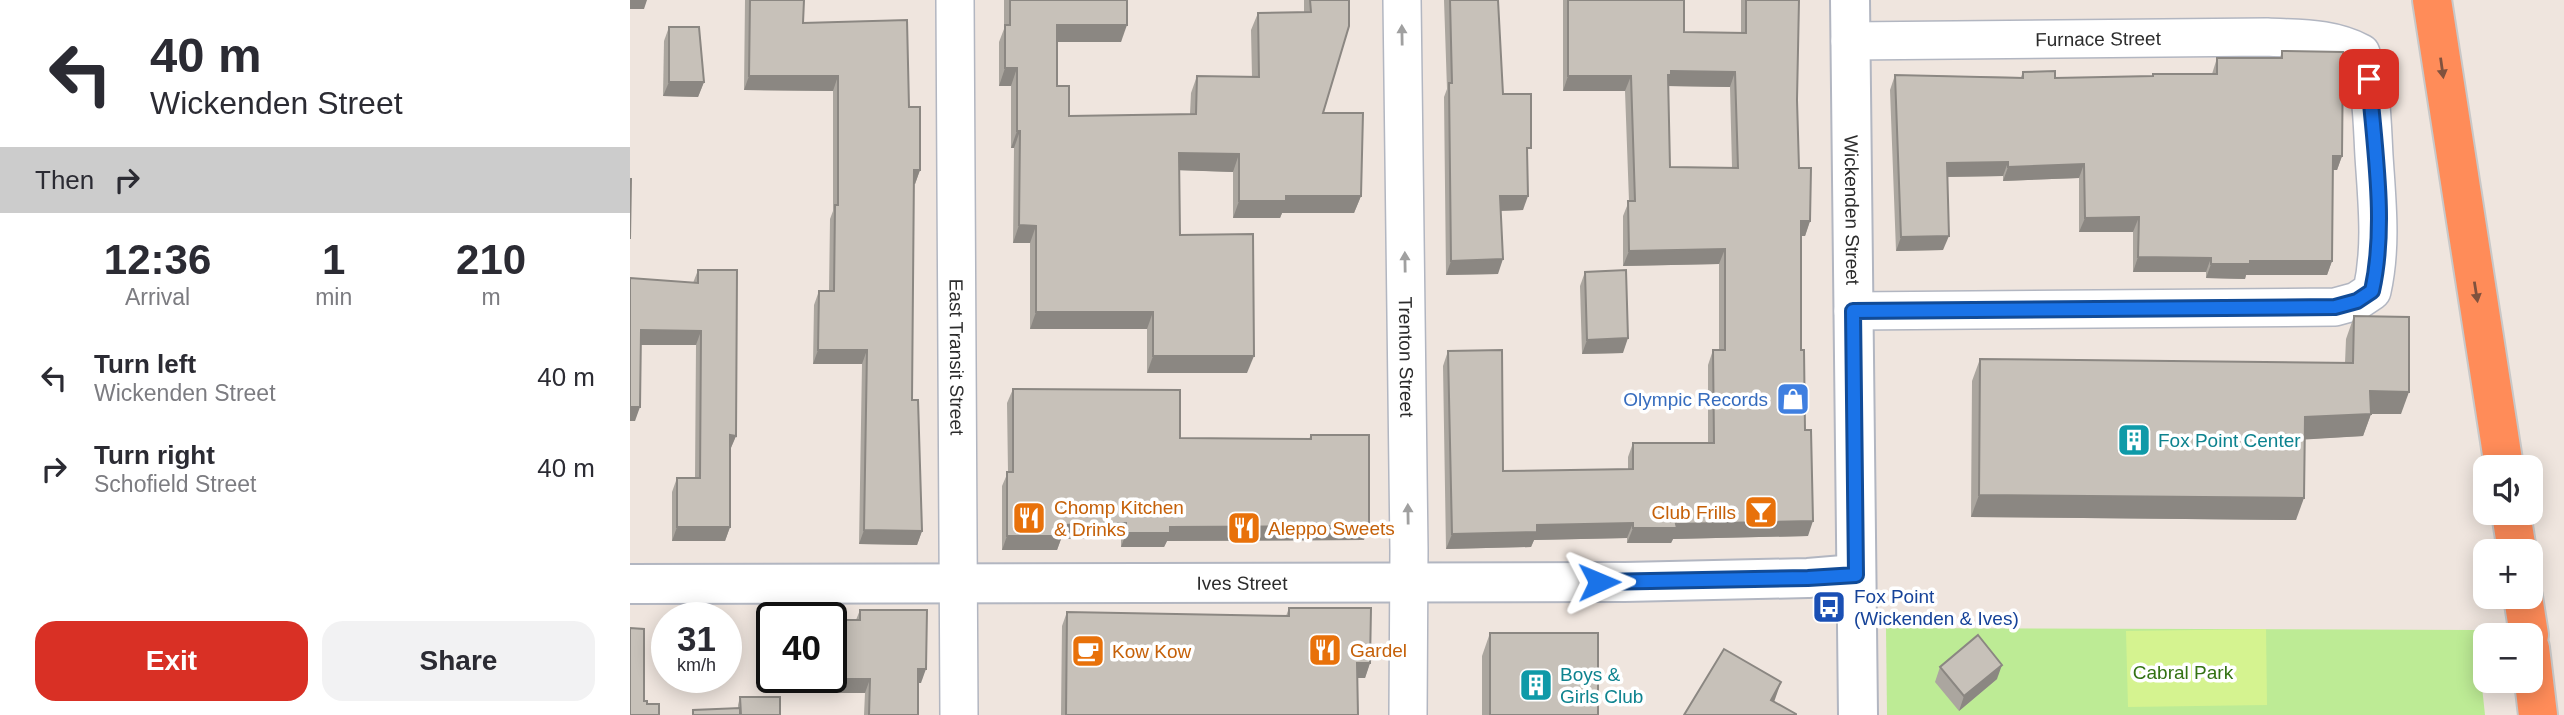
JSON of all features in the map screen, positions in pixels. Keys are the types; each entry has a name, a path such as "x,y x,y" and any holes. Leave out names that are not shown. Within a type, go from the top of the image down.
{"highway":[{"path":"2432,0 2502,455"},
{"path":"2535,693 2538,715"}],"street":[{"name":"East Transit Street","path":"954,0 959,715"},
{"name":"Trenton Street","path":"1402,0 1408,715"},
{"name":"Wickenden Street","path":"1850,0 1858,715"},
{"name":"Furnace Street","path":"1850,41 2267,37 2329,40 2346,46 2361,53 2369,79 2379,228 2372,291 2357,301 2335,307 1853,311"},
{"name":"Ives Street","path":"630,584 1637,582 1856,575"}],"green space":[{"name":"Cabral Park","path":"1886,628 2473,630 2473,693 2483,693 2485,715 1887,715"},
{"path":"2266,629 2267,705 2128,707 2126,631"}],"building":[{"path":"750,0 804,0 803,23 907,20 909,107 920,107 920,170 914,170 912,400 918,400 922,531 864,530 867,350 818,350 819,291 834,291 835,205 838,205 838,76 749,76"},
{"path":"1010,0 1127,0 1127,25 1057,25 1057,86 1069,86 1069,116 1196,114 1197,76 1259,77 1258,13 1311,12 1310,0 1349,0 1349,26 1323,113 1363,113 1361,196 1286,196 1286,201 1239,201 1239,154 1179,153 1180,235 1253,234 1254,356 1153,356 1153,312 1036,312 1036,226 1019,225 1020,131 1017,131 1017,68 1005,68 1005,25 1010,25"},
{"path":"1450,0 1498,0 1503,94 1531,94 1531,148 1527,148 1528,196 1500,196 1503,259 1451,261"},
{"path":"1568,0 1684,0 1684,32 1746,33 1746,0 1799,0 1799,168 1811,168 1810,221 1801,221 1801,350 1804,350 1805,430 1811,430 1813,521 1676,524 1677,528 1633,528 1633,523 1537,525 1537,532 1452,534 1448,351 1502,350 1503,471 1633,469 1633,443 1714,443 1713,350 1725,350 1725,249 1629,251 1628,201 1635,201 1631,76 1568,76","holes":["1671,71 1735,72 1738,168 1670,167 1668,75 1671,75"]},
{"path":"669,27 699,27 704,82 669,82"},
{"path":"2282,51 2343,52 2342,156 2333,156 2332,261 2211,264 2211,258 2138,257 2139,217 2085,218 2084,164 2008,167 2008,162 1947,163 1949,236 1901,237 1895,75 2023,78 2023,72 2055,71 2055,78 2217,74 2217,58 2282,58"},
{"path":"698,270 737,270 736,436 730,435 730,527 677,527 677,478 700,478 701,331 641,330 640,407 630,407 630,278 698,283"},
{"path":"1626,270 1628,338 1587,340 1585,272"},
{"name":"Fox Point Center","path":"2354,316 2409,317 2409,392 2370,391 2371,414 2305,417 2304,498 1979,495 1980,359 2353,363"},
{"path":"1013,389 1180,390 1180,438 1311,439 1311,435 1369,435 1369,526 1170,527 1170,533 1126,533 1126,523 1062,525 1062,536 1007,536 1007,472 1013,472"},
{"path":"1289,608 1371,608 1370,663 1357,663 1358,715 1066,715 1067,612 1289,616"},
{"path":"860,610 927,610 926,669 918,669 918,715 869,715 870,679 847,679 847,620 860,620"},
{"path":"630,628 644,629 644,701 647,701 647,704 659,704 659,715 630,715"},
{"name":"Boys & Girls Club","path":"1490,633 1598,633 1598,715 1490,715"},
{"path":"1978,635 2002,665 1964,696 1940,667"},
{"path":"1724,649 1781,682 1771,700 1796,715 1684,715"},
{"path":"740,697 780,697 780,715 741,715"},
{"path":"740,708 740,715 693,715 693,710"}],"place":[{"name":"Olympic Records","path":"1793,399"},
{"name":"Fox Point Center","path":"2134,440"},
{"name":"Club Frills","path":"1761,512"},
{"name":"Chomp Kitchen & Drinks","path":"1029,518"},
{"name":"Aleppo Sweets","path":"1244,528"},
{"name":"Fox Point (Wickenden & Ives)","path":"1829,607"},
{"name":"Gardel","path":"1325,650"},
{"name":"Kow Kow","path":"1088,651"},
{"name":"Boys & Girls Club","path":"1536,685"}],"route":[{"path":"1599,582 1856,575 1853,311 2335,307 2357,301 2372,291 2379,228 2369,79"}]}
